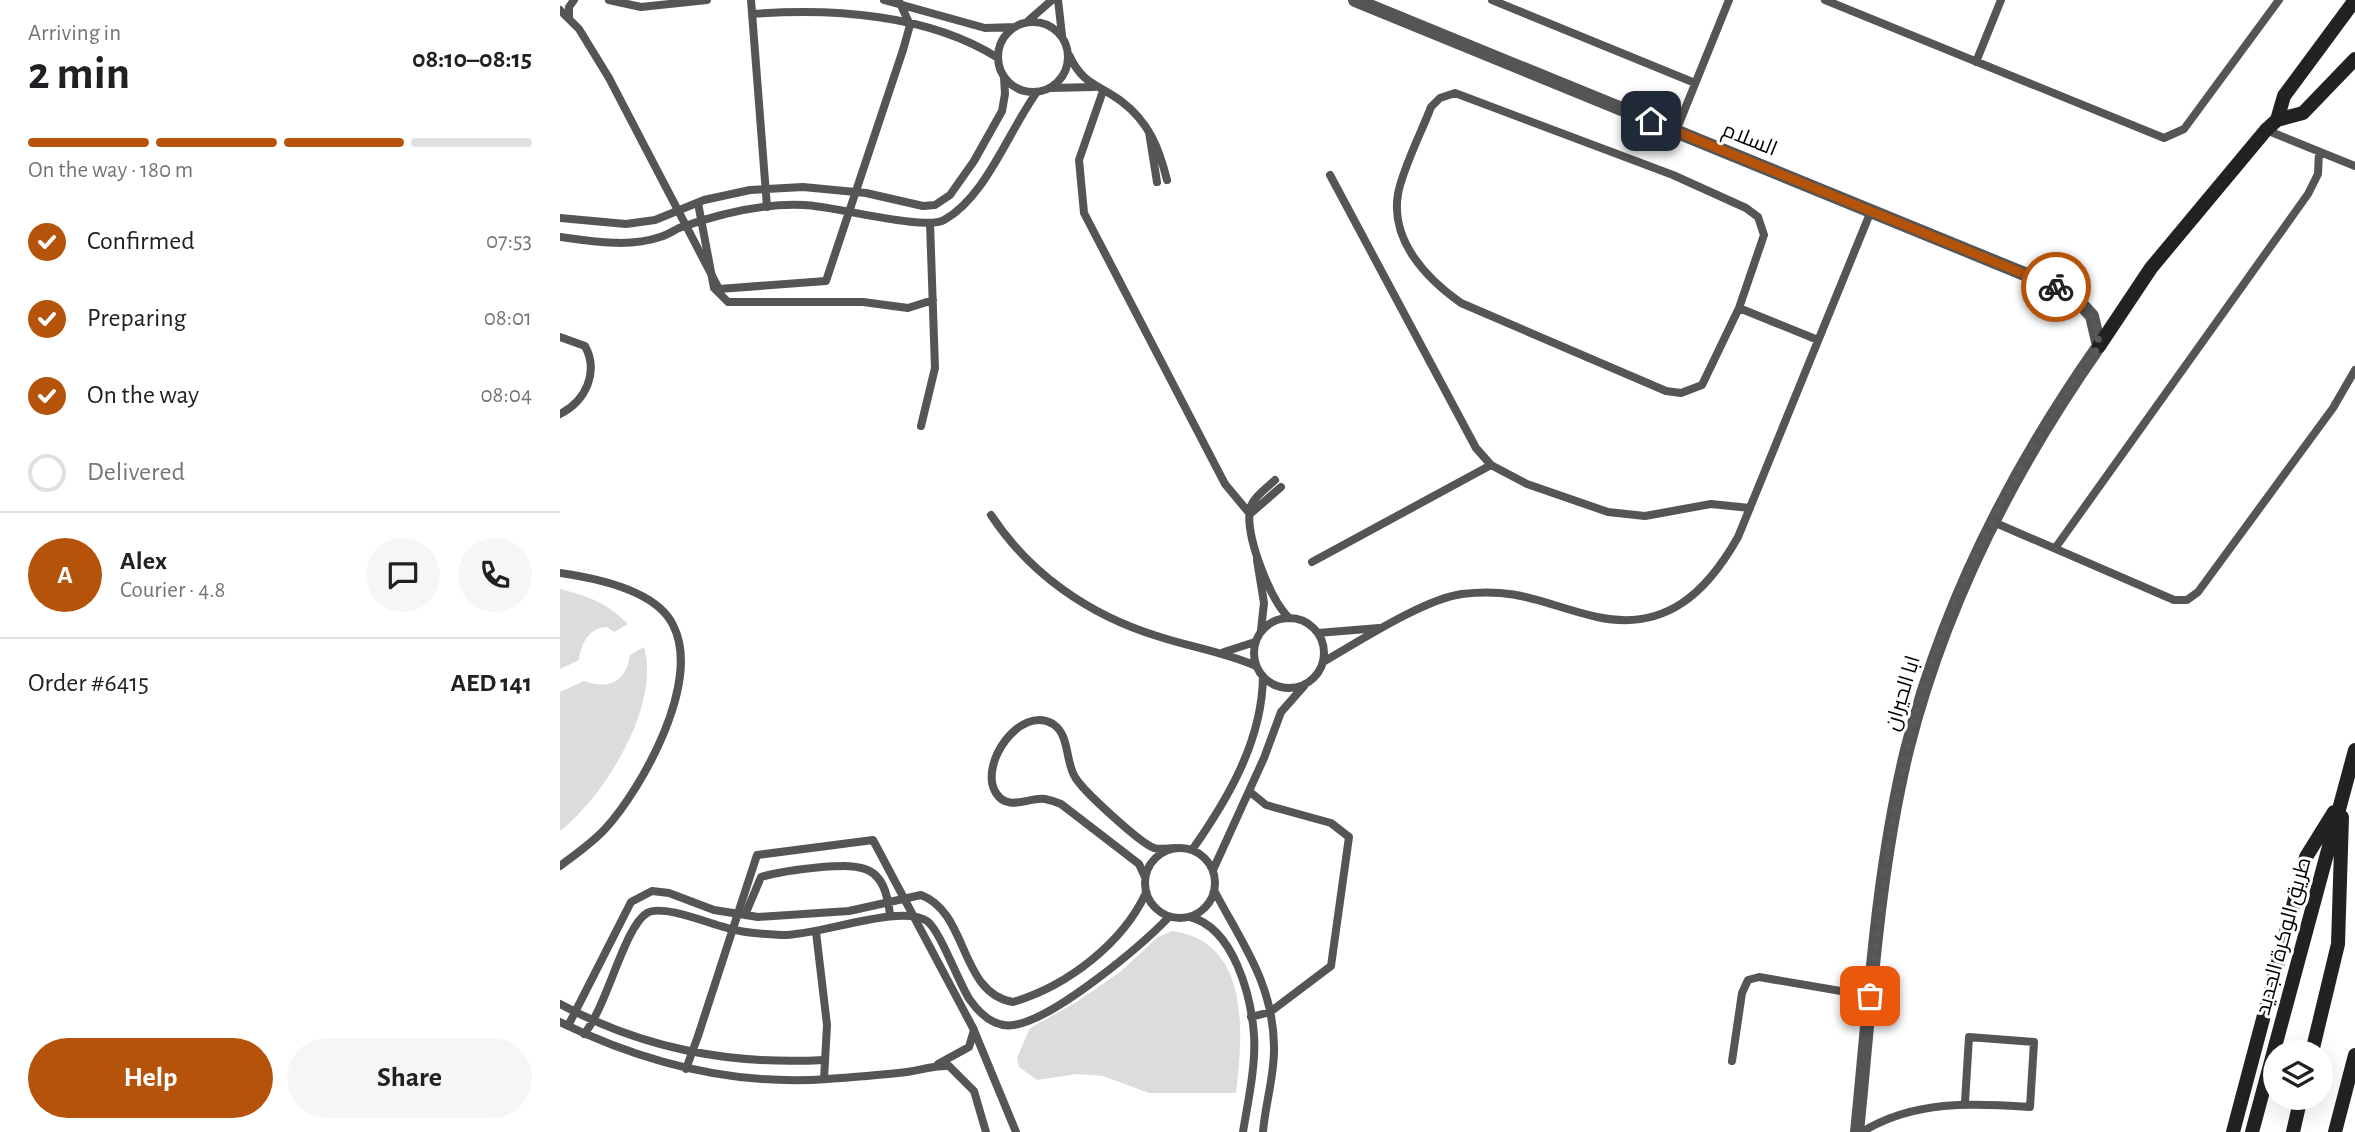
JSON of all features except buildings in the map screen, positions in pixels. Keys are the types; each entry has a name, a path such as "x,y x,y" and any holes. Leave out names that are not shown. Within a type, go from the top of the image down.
{"street":[{"name":"السلام","path":"1355,0 2071,293 2092,316 2099,346"},
{"path":"2328,38 2341,0"},
{"path":"2277,120 2284,96 2355,0"},
{"path":"2099,346 2151,268 2266,130 2277,120 2303,113 2355,59"},
{"name":"ابا الحيران","path":"1860,1132 1870,996 1889,846 1907,750 1934,659 1963,582 1991,521 2045,425 2099,346"},
{"name":"طريق الوكرة الجديد","path":"2252,1132 2355,750"},
{"path":"2315,1040 2338,944 2342,884 2342,799"},
{"path":"2232,1132 2306,857 2342,799"},
{"path":"2335,1132 2355,1055"},
{"path":"2293,1132 2298,1110"}],"lane":[{"path":"569,18 569,7 574,0"},
{"path":"609,0 641,7 706,0"},
{"path":"751,0 767,207"},
{"path":"884,0 985,28 1014,27 1025,23 1052,0"},
{"path":"1058,0 1062,38 1079,72 1094,87 1131,109 1159,147 1167,180"},
{"path":"1492,0 1695,83"},
{"path":"1676,131 1728,0"},
{"path":"1825,0 2149,134 2171,136 2184,129 2279,0"},
{"path":"1976,62 2001,0"},
{"path":"560,10 569,18 610,78 719,289 826,281 910,25 900,3"},
{"path":"752,13 797,10 910,25 966,40 998,58"},
{"path":"1025,23 1046,24 1062,38"},
{"path":"560,218 626,225 655,220 698,203 766,189 803,187 852,191 903,203 935,205 950,195 974,161 1002,111 1005,94 1004,77 998,58 999,46 1014,27"},
{"path":"1050,88 1065,73 1068,53"},
{"path":"1004,77 1018,89 1037,92 1050,88 1094,87"},
{"path":"1103,91 1079,160 1084,212 1225,484 1250,514 1250,530 1264,603 1261,631"},
{"path":"560,237 596,243 628,243 660,237 701,221 767,207 803,204 930,223 942,222 962,208 1037,92"},
{"path":"1447,94 1465,94 1673,175 1746,208 1758,217 1765,235 1739,309 1708,377 1692,391 1681,393 1666,391 1461,303 1436,285 1421,269 1408,248 1398,211 1398,194 1431,107 1447,94"},
{"path":"2266,130 2355,166"},
{"path":"1149,132 1157,182"},
{"path":"2056,547 2308,194 2318,174 2319,152"},
{"path":"1330,175 1476,448 1491,465 1527,484 1608,512 1645,516 1712,504 1750,508"},
{"path":"698,203 714,288 728,302 863,302 908,308 933,300"},
{"path":"1323,662 1431,603 1459,594 1521,594 1600,618 1626,620 1658,614 1686,603 1706,586 1728,555 1750,508 1871,211"},
{"path":"921,426 935,368 930,223"},
{"path":"1739,309 1818,340"},
{"path":"560,337 585,345 593,367 579,399 560,414"},
{"path":"1991,521 2174,600 2187,600 2198,592 2333,408 2355,370"},
{"path":"1312,562 1491,465"},
{"path":"1250,514 1278,484"},
{"path":"990,514 1012,546 1069,594 1115,620 1154,636 1256,666"},
{"path":"1213,870 1281,712 1317,675 1323,662 1323,642 1318,633 1310,625 1289,618 1276,603 1257,557"},
{"path":"560,573 637,594 658,606 674,625 680,653 681,680 659,743 626,799 607,827 586,848 560,866"},
{"path":"1289,618 1268,624 1261,631 1255,642 1256,666 1263,677 1283,688 1306,684"},
{"path":"1318,633 1382,628"},
{"path":"1217,653 1255,642"},
{"path":"1192,850 1230,792 1241,767 1262,703 1263,677"},
{"path":"1243,1132 1254,1036 1241,974 1227,948 1201,920 1170,917 1151,904 1139,864 1060,804 1045,799 1012,804 1003,801 995,792 991,772 998,753 1025,723 1038,719 1054,725 1066,745 1074,777 1085,793 1154,848 1192,850 1208,861 1213,870 1215,892 1254,960 1266,987 1274,1047 1263,1132"},
{"path":"1249,791 1266,805 1331,823 1349,837 1331,966 1270,1012 1251,1017"},
{"path":"686,1069 757,855 873,840 974,1029 1016,1132"},
{"path":"1145,877 1155,858 1175,848"},
{"path":"745,915 761,877 793,870 857,864 876,876 888,901 890,915"},
{"path":"974,1029 969,1047 935,1065 910,1071 824,1079 771,1080 686,1069 635,1055 564,1024 577,1013 631,902 652,891 670,893 714,910 758,917 849,911 920,895 939,905 980,982 990,993 1013,1002 1059,981 1104,948 1135,917 1146,893"},
{"path":"1190,918 1210,903 1215,892"},
{"path":"584,1034 594,1020 640,920 654,910 751,932 785,935 816,932 890,915 926,920 983,1016 998,1024 1013,1026 1040,1015 1069,998 1139,945 1170,917"},
{"path":"816,932 827,1025 824,1079"},
{"path":"1732,1060 1742,993 1748,980 1759,977 1870,996"},
{"path":"560,1004 637,1038 693,1053 771,1063 824,1060"},
{"path":"1860,1132 1901,1114 1965,1102 2030,1107 2035,1042 1969,1037 1965,1102"},
{"path":"935,1065 955,1069 974,1091 986,1132"}],"shaded area":[{"path":"560,589 597,601 628,624 614,632 607,627 595,630 584,643 579,660 560,669"},
{"path":"644,647 647,670 644,695 637,721 625,748 594,796 560,831 560,692 584,681 601,685 615,681 625,672 630,655"},
{"path":"1172,931 1198,938 1216,952 1229,971 1240,1019 1236,1093 1149,1093 1103,1076 1077,1074 1037,1080 1019,1067 1017,1058 1030,1028 1075,1003 1120,972 1158,937"}],"way so far":[{"path":"1870,996 1889,846 1907,750 1934,659 1963,582 1991,521 2045,425 2099,346 2098,331 2083,303 2071,293 2056,287"}],"route":[{"path":"1651,121 2056,287"}]}
